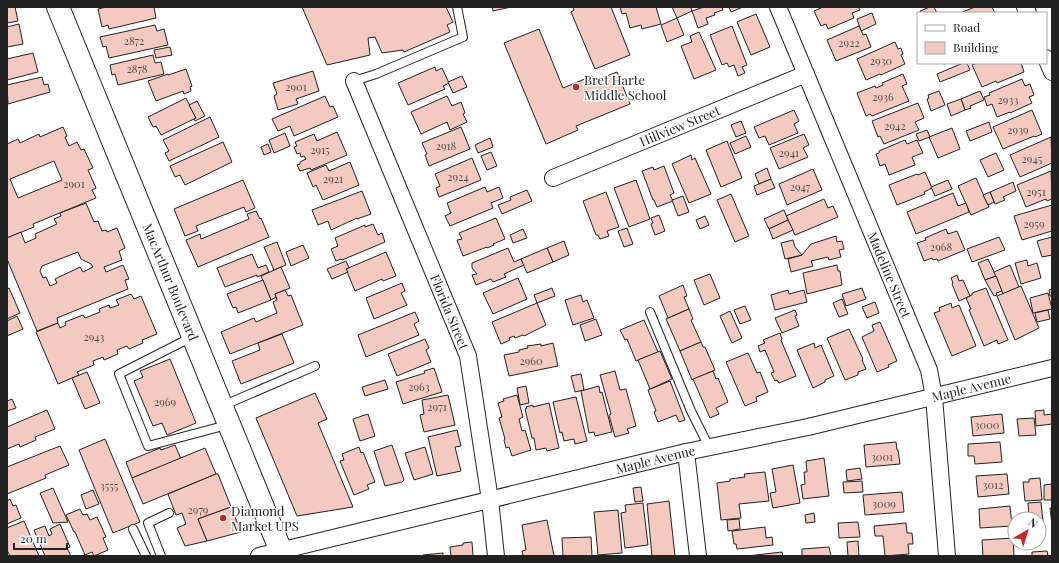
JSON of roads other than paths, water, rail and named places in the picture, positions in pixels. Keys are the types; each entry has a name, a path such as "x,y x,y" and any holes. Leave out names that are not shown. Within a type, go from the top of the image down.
{"main road":[{"name":"MacArthur Boulevard","path":"58,7 282,554"}],"street":[{"name":"Madeline Street","path":"778,7 929,370 934,397 947,556"},
{"path":"1047,60 1052,72"},
{"name":"Hillview Street","path":"553,178 806,74"},
{"name":"Florida Street","path":"354,80 468,356 490,500 496,556"},
{"name":"Maple Avenue","path":"259,556 282,554 490,500 686,452 808,427 1052,368"},
{"path":"686,452 698,556"}],"lane":[{"path":"354,80 376,74 462,37 456,7"},
{"path":"650,312 691,411 709,448"},
{"path":"192,336 119,374 148,446 225,416 315,366"},
{"path":"161,556 148,523 169,513"},
{"path":"133,529 146,556"}],"place":[{"name":"Bret Harte Middle School","path":"576,87"},
{"name":"Diamond Market UPS","path":"223,518"}]}
